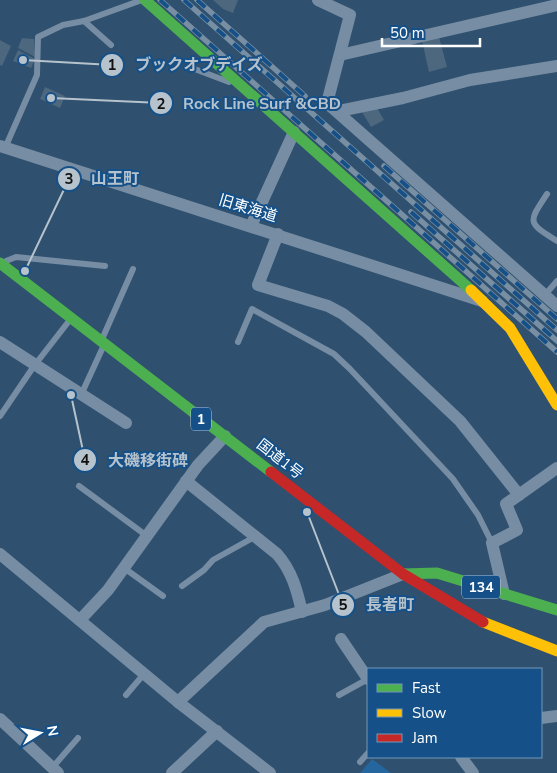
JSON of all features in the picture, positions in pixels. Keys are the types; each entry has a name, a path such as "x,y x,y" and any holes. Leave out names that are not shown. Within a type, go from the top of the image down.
{"main road":[{"path":"143,0 486,303 510,328 557,406"},
{"name":"国道1号","path":"1,264 403,574 470,616 557,651"},
{"name":"134","path":"403,574 437,573 557,610"}],"street":[{"path":"318,0 350,15 327,103 557,306"},
{"path":"340,55 557,5"},
{"path":"338,111 403,98 470,80 557,66"},
{"path":"251,226 294,132"},
{"name":"旧東海道","path":"2,150 278,234 413,281 486,303"},
{"path":"278,234 258,285 328,306 358,326 460,421 519,495"},
{"path":"0,342 34,366 126,423"},
{"path":"80,620 108,590 186,481 225,436"},
{"path":"504,594 492,543 517,530 506,504 557,468"},
{"path":"186,481 256,536 287,565 295,582 302,612"},
{"path":"0,554 178,702 270,773"},
{"path":"178,702 264,622 325,606 403,574"},
{"path":"341,640 367,678"},
{"path":"542,718 557,716"},
{"path":"0,719 55,771"},
{"path":"172,773 216,732"},
{"path":"462,758 473,773"}],"lane":[{"path":"2,150 37,75 38,38 63,24 84,21 143,0"},
{"path":"84,21 111,45"},
{"path":"192,68 243,88"},
{"path":"547,194 533,216 532,221 534,226 557,241"},
{"path":"1,264 16,257 105,266"},
{"path":"81,395 133,269"},
{"path":"545,295 557,281"},
{"path":"238,342 252,309 334,354 453,479 478,514 492,543"},
{"path":"0,416 34,366 72,318"},
{"path":"79,486 147,536"},
{"path":"182,586 204,570 213,560 256,536"},
{"path":"124,568 164,596"},
{"path":"126,695 144,674"},
{"path":"339,695 367,680"},
{"path":"55,771 78,738"},
{"path":"360,762 367,754"}],"shaded area":[{"path":"372,759 391,773 360,773"}],"building":[{"path":"213,0 238,0 233,13 223,9"},
{"path":"439,37 447,67 429,72 422,41"},
{"path":"22,38 34,39 35,57 18,48"},
{"path":"0,40 11,46 2,66 0,65"},
{"path":"18,50 35,59 31,68 13,61"},
{"path":"45,87 65,96 60,108 40,99"},
{"path":"377,108 384,120 371,127 362,112"}],"railway":[{"path":"160,0 557,352"},
{"path":"184,0 557,330"},
{"path":"197,0 305,96"},
{"path":"384,166 557,319"},
{"path":"411,212 557,341"}],"traffic: fast":[{"path":"145,0 471,290"},
{"path":"0,263 271,472"},
{"path":"403,574 437,573 557,610"}],"traffic: slow":[{"path":"471,290 510,328 557,405"},
{"path":"483,622 557,651"}],"traffic: jam":[{"path":"271,472 403,574 483,622"}],"place":[{"name":"ブックオブデイズ","path":"23,60"},
{"name":"Rock Line Surf &CBD","path":"51,98"},
{"name":"山王町","path":"25,271"},
{"name":"大磯移街碑","path":"71,395"},
{"name":"長者町","path":"307,512"}]}
